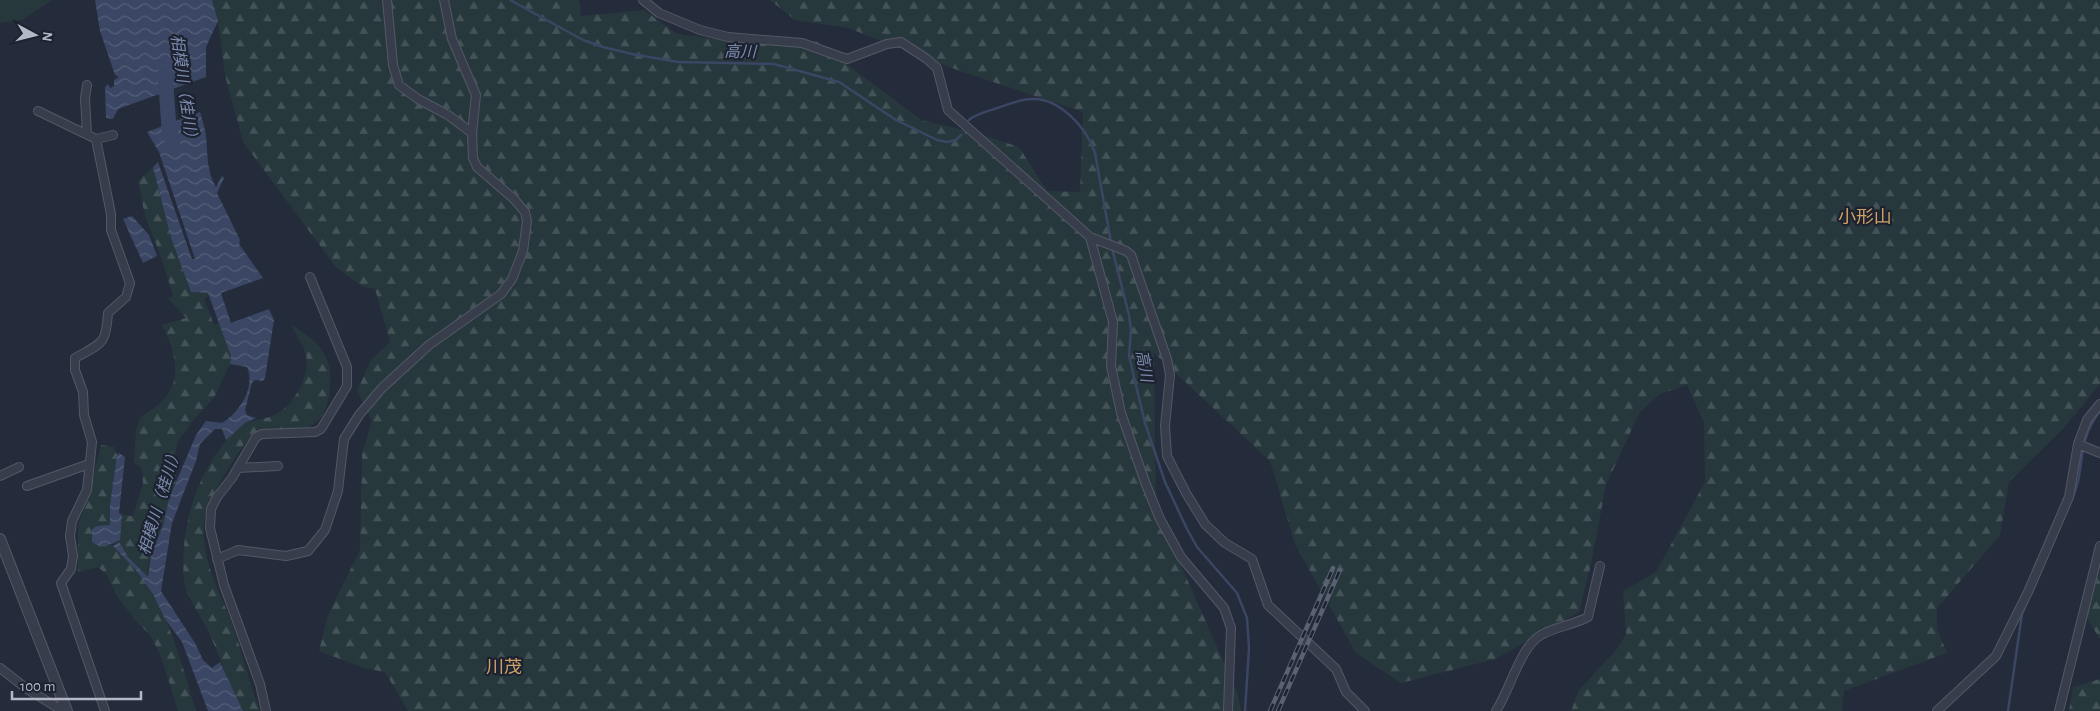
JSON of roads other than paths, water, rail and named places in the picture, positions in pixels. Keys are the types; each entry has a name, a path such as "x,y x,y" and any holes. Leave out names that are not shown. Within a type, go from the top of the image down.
{"street":[{"path":"387,0 393,66 399,85 418,99 448,115 472,133"},
{"path":"217,559 238,550 286,556 308,552 325,530 328,523 338,492 344,439 359,415 382,388 429,344 484,308 501,294 512,279 523,251 527,221 525,212 514,198 477,167 472,150 476,95 452,39 444,0"},
{"path":"643,0 659,13 700,30 728,37 802,43 846,59 887,44 900,42 927,59 937,68 948,110 955,117 1090,236 1126,251 1131,255 1170,375 1165,426 1167,456 1186,493 1206,524 1225,543 1252,559 1268,605 1336,669 1346,692 1365,711"},
{"path":"87,85 85,98 88,134"},
{"path":"38,110 96,139 113,135"},
{"path":"96,139 111,214 111,230 130,283 126,296 108,313 107,333 104,339 75,358 75,370 83,392 84,415 92,442 88,490 72,522 70,536 73,556 71,569 61,584 105,711"},
{"path":"1090,236 1113,322 1111,366 1121,413 1145,482 1160,519 1181,557 1224,608 1231,628 1228,711"},
{"path":"266,711 260,684 217,559 210,528 211,509 256,437 262,434 315,432 321,428 346,386 347,367 310,277"},
{"path":"1945,710 1996,656 2028,592 2069,497 2078,444 2087,420 2100,404"},
{"path":"2078,444 2100,453"},
{"path":"27,486 89,464"},
{"path":"0,476 19,466"},
{"path":"238,468 278,466"},
{"path":"0,539 65,711"},
{"path":"2059,711 2100,546"},
{"path":"1496,711 1503,701 1526,648 1539,636 1573,625 1588,617 1600,566"},
{"path":"0,668 27,689 65,711"}],"water":[{"path":"95,0 212,0 218,21 206,47 206,77 118,109 113,119 106,118 105,87 108,84 110,88 114,86 114,80 119,77 115,75 100,31"},
{"path":"200,112 206,133 209,169 216,187 222,176 224,178 217,193 240,240 239,244 263,278 221,293 231,323 269,309 274,320 265,378 263,381 255,380 252,383 245,410 247,415 256,418 245,423 226,440 222,429 215,429 200,444 196,461 172,523 161,591 195,643 203,660 212,668 220,662 243,711 208,711 182,642 165,619 153,594 136,570 113,546 119,542 128,557 148,577 151,555 163,526 169,499 196,435 206,421 222,423 228,419 240,406 248,391 249,375 247,367 230,364 231,356 208,293 191,292 171,238 153,167 158,162 192,259 195,259 159,152 147,132"},
{"path":"132,216 149,235 157,256 143,263 123,219"},
{"path":"119,453 125,457 119,513 122,515 120,540 110,545 102,546 92,542 92,530 96,526 110,525 110,505 117,455"}],"waterway":[{"name":"高川","path":"510,0 583,40 603,47 678,62 774,64 839,82 896,120 937,140 947,142 956,140 961,135"},
{"name":"相模川（桂川）","path":"165,73 169,128 173,144"},
{"name":"高川","path":"969,120 986,112 1027,99 1052,103 1070,116 1086,134 1095,153 1111,242"},
{"name":"高川","path":"1112,248 1129,315 1131,330 1129,356 1145,423 1165,482 1197,547 1237,593 1247,618 1249,648 1245,711"},
{"path":"2071,501 2079,479 2087,435 2100,411"},
{"path":"2008,711 2022,614 2028,600"}],"railway":[{"path":"1270,711 1333,568"},
{"path":"1278,711 1340,570"}],"district":[{"name":"小形山","path":"1865,218"},
{"name":"川茂","path":"504,668"}]}
